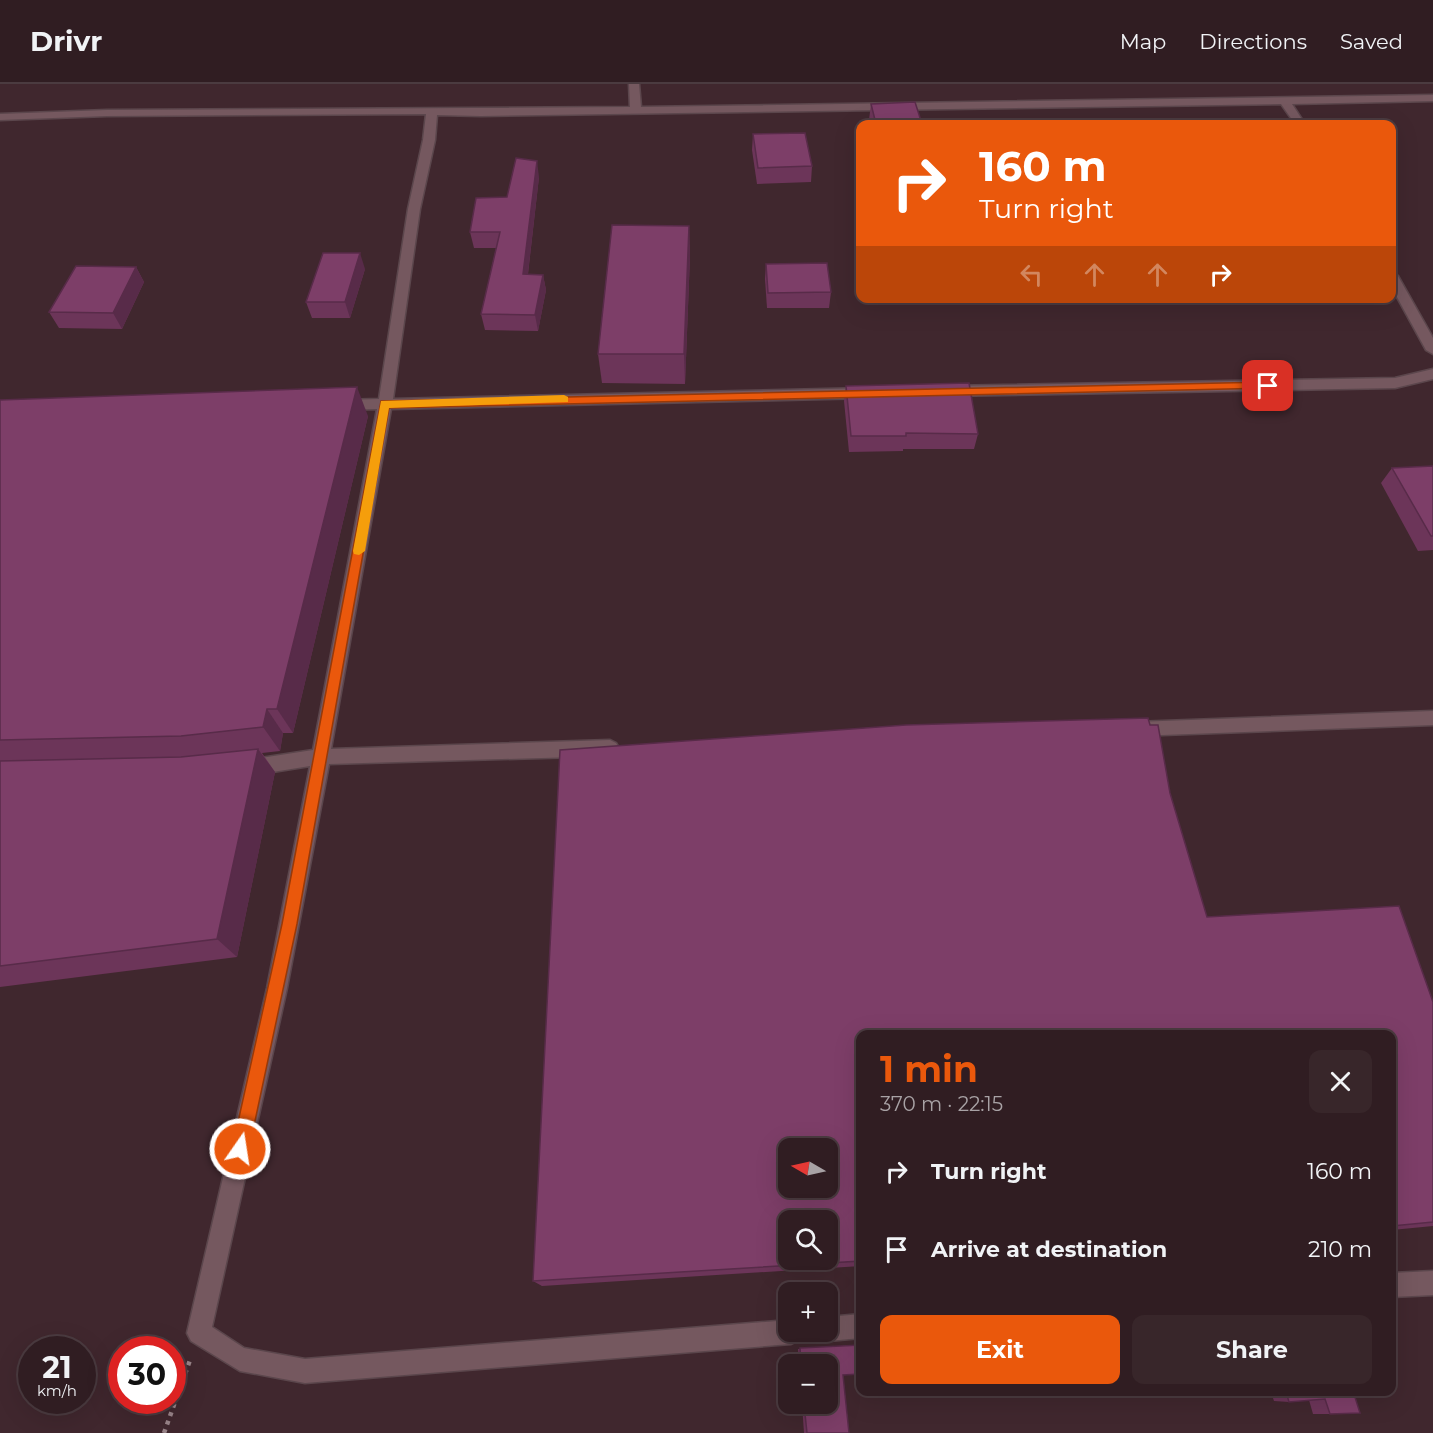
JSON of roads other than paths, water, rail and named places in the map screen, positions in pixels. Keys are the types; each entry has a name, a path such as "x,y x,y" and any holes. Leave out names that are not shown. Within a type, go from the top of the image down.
{"street":[{"path":"634,84 636,110"},
{"path":"0,117 107,113 636,110 1433,98"},
{"path":"1284,99 1297,120"},
{"path":"432,111 431,135 414,207 401,312 321,758 277,988 199,1334 240,1359 305,1371 778,1333"},
{"path":"1396,283 1433,350"},
{"path":"935,392 1395,383 1433,374"},
{"path":"325,405 888,392"},
{"path":"1114,729 1433,718"},
{"path":"236,769 321,758 628,747"},
{"path":"1396,1286 1433,1282"},
{"path":"838,1328 856,1326"}]}
